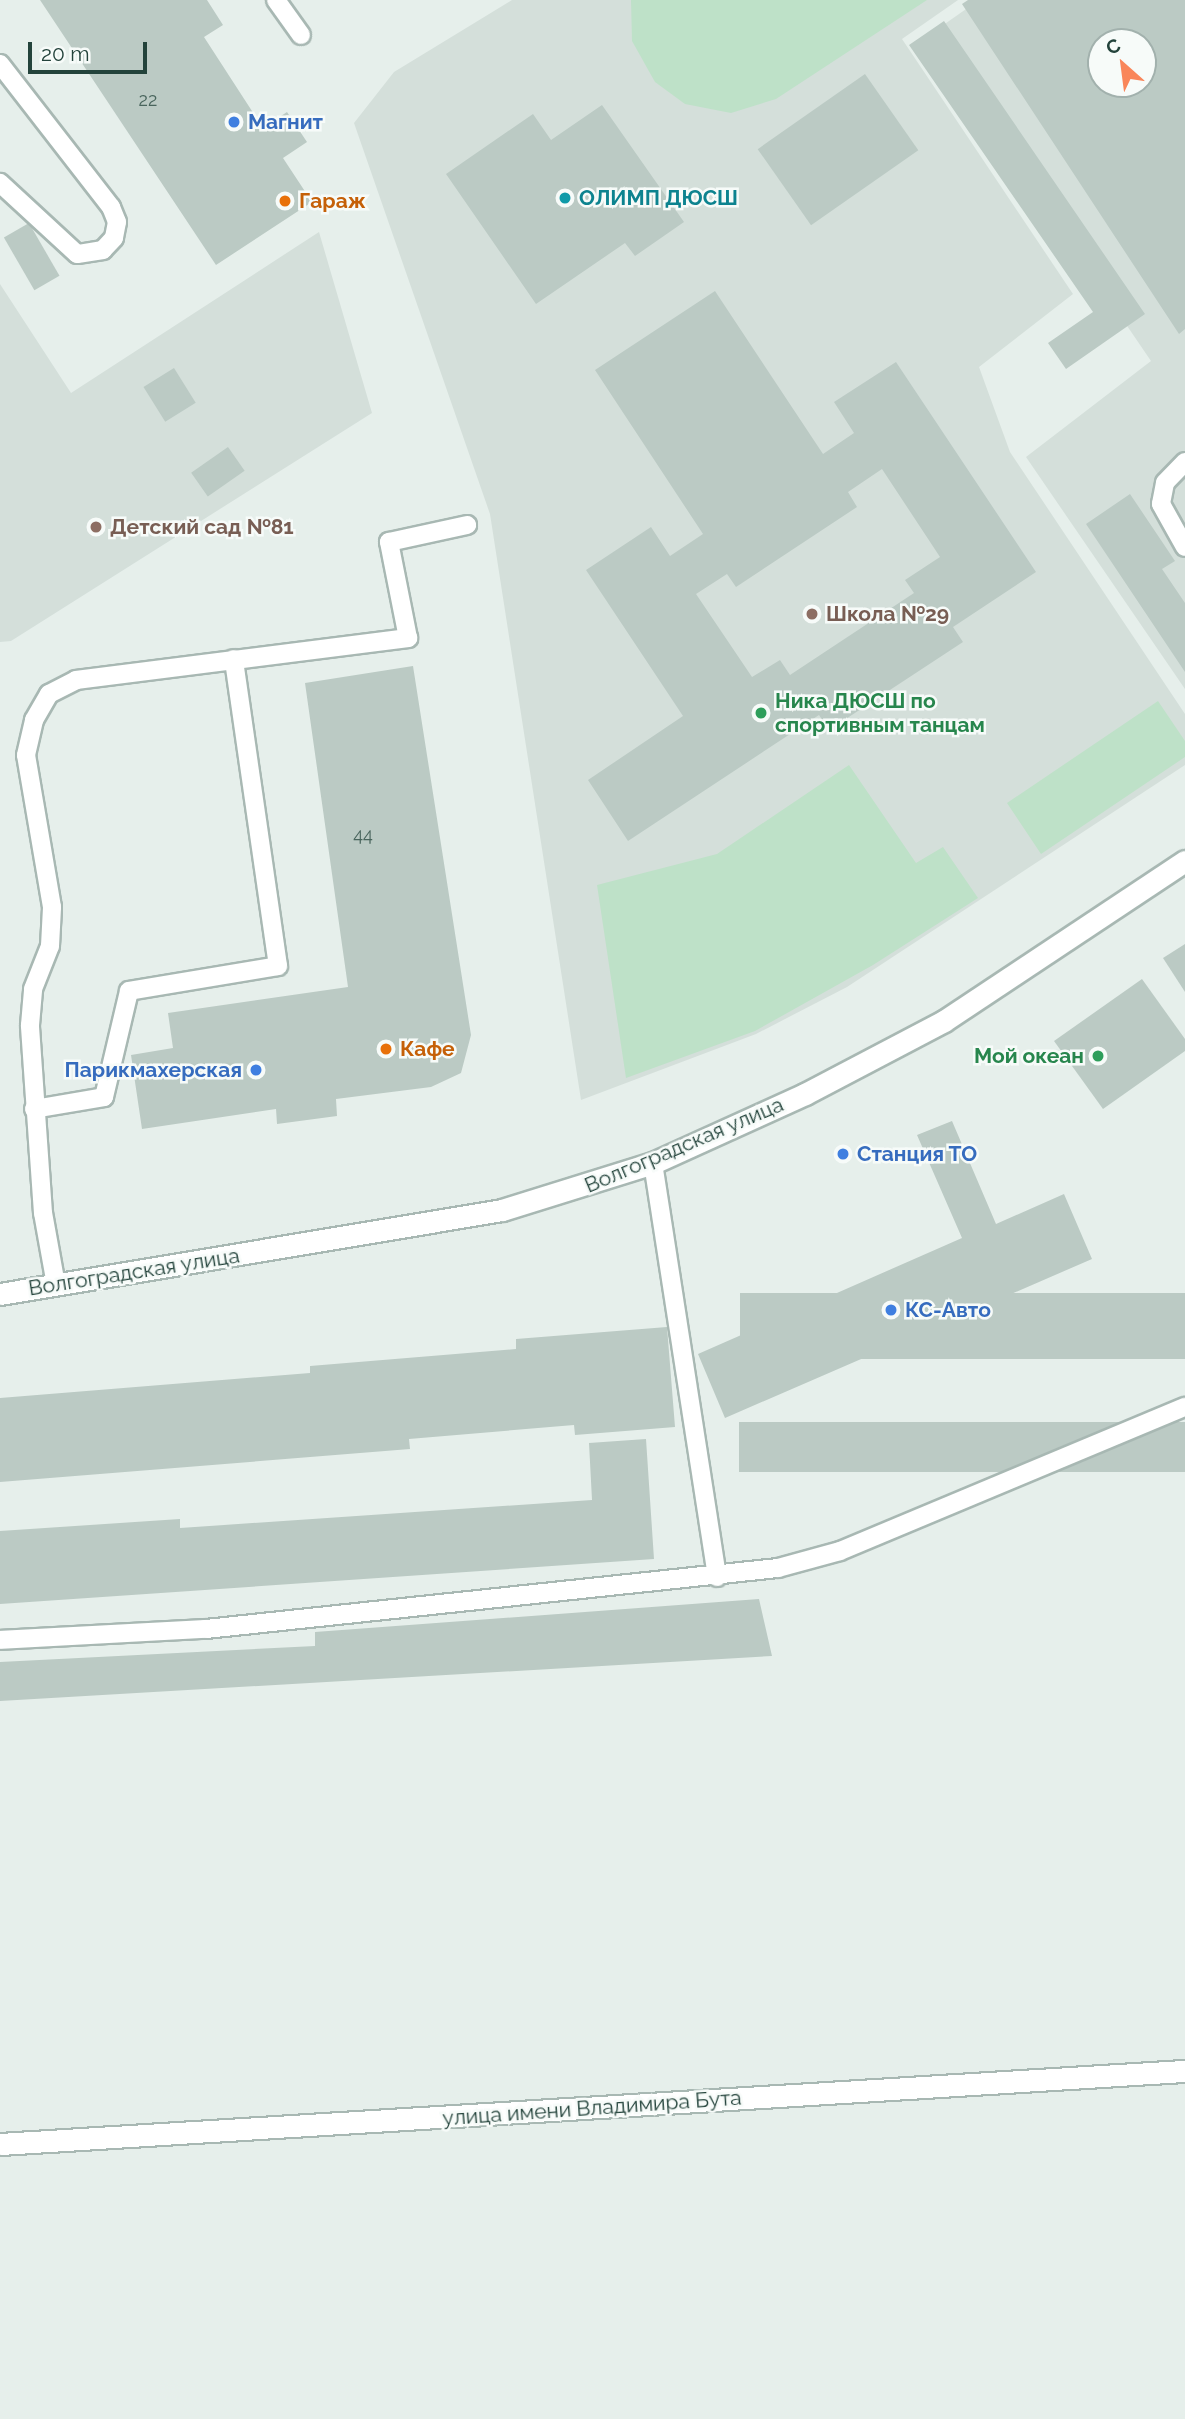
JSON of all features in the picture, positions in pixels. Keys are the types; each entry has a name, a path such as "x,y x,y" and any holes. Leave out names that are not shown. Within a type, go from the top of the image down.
{"street":[{"name":"Волгоградская улица","path":"0,1294 502,1210 653,1163 804,1094 944,1021 1185,862"},
{"name":"улица имени Владимира Бута","path":"0,2144 1185,2071"}],"lane":[{"path":"276,0 301,35"},
{"path":"0,64 111,207 117,222 114,238 103,250 76,254 0,183"},
{"path":"1185,462 1165,482 1161,504 1185,547"},
{"path":"56,1285 43,1213 34,1109 32,1001 50,946 52,907 26,755 34,719 49,694 76,680 408,638 389,542 467,525"},
{"path":"34,1109 104,1097 129,991 278,966 234,659"},
{"path":"653,1163 717,1577"},
{"path":"0,1640 206,1629 717,1577 778,1568 840,1551 1185,1407"}],"shaded area":[{"name":"Школа №29","path":"512,0 958,0 902,39 1073,294 979,367 1010,452 1185,714 1185,765 847,987 756,1034 581,1100 490,514 354,123 394,72"},
{"path":"979,0 1185,0 1185,689 1026,457 1151,361 929,35"},
{"name":"Детский сад №81","path":"319,232 372,413 11,641 0,642 0,284 71,393"}],"green space":[{"path":"631,0 927,0 776,99 731,113 685,104 655,82 632,41"},
{"path":"1158,701 1185,741 1185,757 1041,854 1007,803"},
{"path":"849,765 916,863 943,847 978,898 873,965 755,1031 626,1078 597,885 717,854"}],"building":[{"path":"40,0 207,0 223,25 204,37 263,128 287,112 307,142 283,158 312,202 216,265"},
{"path":"968,0 1185,0 1185,329 1179,334 962,4"},
{"path":"944,21 1145,314 1066,369 1048,343 1093,312 909,45"},
{"path":"865,74 918,150 811,225 758,149"},
{"name":"ОЛИМП ДЮСШ","path":"602,105 684,222 635,256 625,243 536,304 446,174 533,114 551,140"},
{"path":"29,223 60,276 34,290 4,238"},
{"path":"715,291 823,454 854,433 834,402 896,362 1036,572 953,627 963,642 829,730 819,715 628,841 588,780 683,716 586,570 651,527 670,556 703,534 595,370","holes":["882,469 940,557 905,580 914,593 790,675 780,660 752,677 696,594 727,574 736,587 857,507 848,492"]},
{"path":"174,368 196,403 165,422 143,387"},
{"path":"228,447 245,471 208,497 191,473"},
{"path":"1130,494 1175,561 1162,569 1185,603 1185,672 1086,524"},
{"path":"413,666 471,1035 461,1073 431,1087 336,1099 337,1116 277,1124 276,1109 142,1129 131,1055 173,1048 168,1013 348,987 305,683"},
{"path":"1185,944 1185,992 1163,958"},
{"path":"1142,979 1185,1039 1185,1051 1103,1109 1054,1041"},
{"path":"952,1121 996,1224 1064,1194 1092,1259 725,1418 698,1354 962,1238 917,1135"},
{"path":"740,1293 1185,1293 1185,1359 740,1359"},
{"path":"667,1327 675,1427 575,1435 574,1425 409,1439 410,1449 0,1482 0,1398 310,1373 310,1366 516,1349 516,1339"},
{"path":"739,1422 1185,1422 1185,1472 739,1472"},
{"path":"646,1439 654,1559 0,1604 0,1531 180,1519 180,1528 592,1500 589,1443"},
{"path":"759,1599 772,1656 0,1701 0,1662 315,1646 315,1632"}],"place":[{"name":"Магнит","path":"234,122"},
{"name":"ОЛИМП ДЮСШ","path":"565,198"},
{"name":"Гараж","path":"285,201"},
{"name":"Детский сад №81","path":"96,527"},
{"name":"Школа №29","path":"812,614"},
{"name":"Ника ДЮСШ по спортивным танцам","path":"761,713"},
{"name":"Кафе","path":"386,1049"},
{"name":"Мой океан","path":"1098,1056"},
{"name":"Парикмахерская","path":"256,1070"},
{"name":"Станция ТО","path":"843,1154"},
{"name":"КС-Авто","path":"891,1310"}]}
